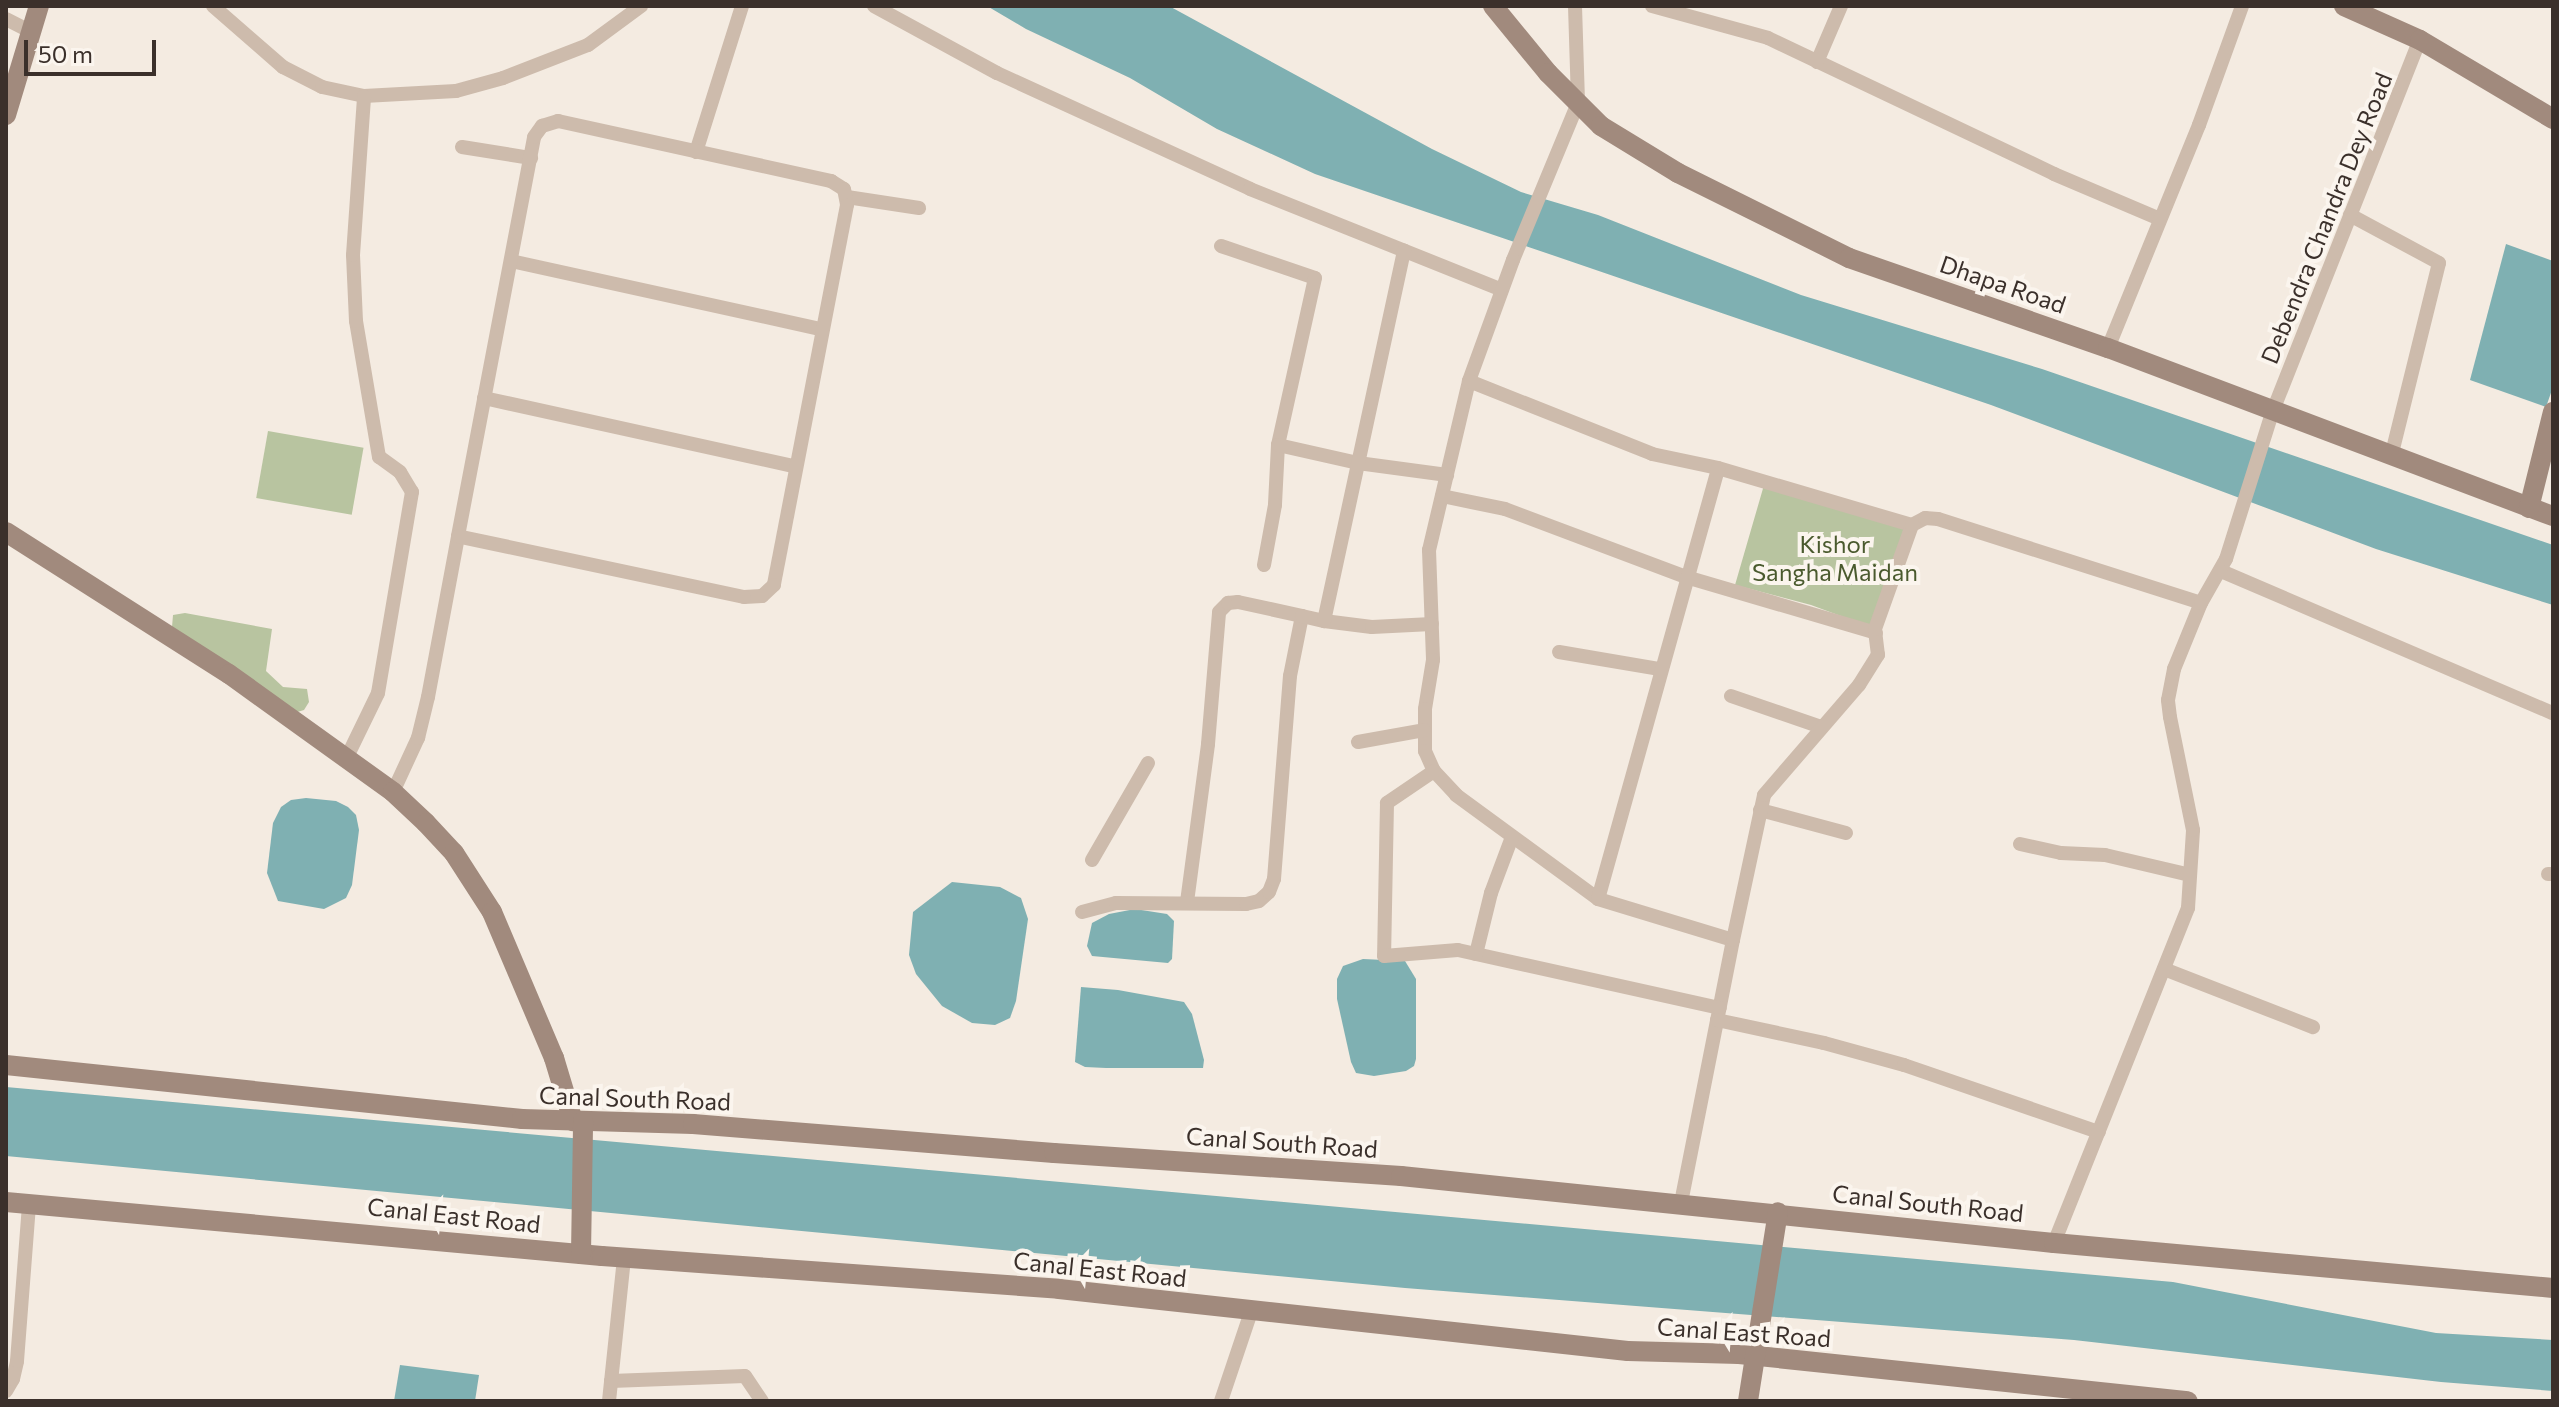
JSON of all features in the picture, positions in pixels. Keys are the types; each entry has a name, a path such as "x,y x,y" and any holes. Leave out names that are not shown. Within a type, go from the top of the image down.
{"street":[{"path":"6,115 39,6"},
{"path":"213,6 283,67 322,87 364,96 456,91 503,78 588,45 641,6"},
{"path":"696,152 742,6"},
{"path":"874,6 997,73 1250,189 1502,290"},
{"name":"Dhapa Road","path":"1493,6 1548,73 1601,126 1678,173 1849,258 2108,348 2272,413 2553,516"},
{"path":"1575,6 1578,103 1513,260 1469,381 1429,550 1433,660 1424,730 1425,751 1434,771 1456,795 1598,899 1733,940"},
{"path":"1652,6 1768,38 2160,219"},
{"path":"1817,62 1841,6"},
{"path":"2108,348 2242,6"},
{"path":"2344,6 2420,40 2553,119"},
{"path":"2390,25 2398,6"},
{"path":"6,19 30,31"},
{"name":"Debendra Chandra Dey Road","path":"2054,1243 2188,908 2193,830 2168,700 2174,669 2201,603 2224,565 2272,413 2420,40"},
{"path":"346,759 378,693 412,492 400,472 379,457 356,321 354,243 364,96"},
{"path":"393,792 418,738 428,697 458,536 484,398 531,158 534,137 542,126 558,121 831,181 844,189 847,197 774,585 762,596 744,597 458,536"},
{"path":"462,147 531,158"},
{"path":"847,197 919,208"},
{"path":"2350,215 2439,263 2391,457"},
{"path":"1221,246 1315,278 1278,445 1275,505 1264,565"},
{"path":"1324,621 1404,251"},
{"path":"511,261 821,329"},
{"path":"1469,381 1652,454 1718,468 1912,525"},
{"path":"484,398 794,466"},
{"path":"2529,508 2553,412"},
{"path":"1278,445 1358,463 1447,475"},
{"path":"1598,899 1659,669 1718,468"},
{"path":"1442,496 1505,509 1686,577 1876,633"},
{"path":"1681,1203 1764,795 1872,666 1878,655 1876,633 1912,525 1925,518 1938,519 2201,603"},
{"path":"6,532 229,674 393,792 454,853 492,912 579,1125 581,1254"},
{"path":"2224,565 2553,713"},
{"path":"1187,902 1210,730 1219,612 1228,603 1238,602 1324,621 1372,627 1432,624"},
{"path":"1082,912 1116,903 1246,904 1259,901 1269,892 1274,879 1290,676 1302,616"},
{"path":"1559,652 1659,669"},
{"path":"1731,696 1821,727"},
{"path":"1358,742 1424,730"},
{"path":"1092,860 1148,763"},
{"path":"1434,771 1387,803 1384,956 1458,950 1476,954 1718,1014 1904,1065 2099,1132"},
{"path":"1760,810 1846,833"},
{"path":"1476,954 1491,893 1512,837"},
{"path":"2020,844 2061,853 2105,855 2190,875"},
{"path":"2164,969 2313,1027"},
{"name":"Canal South Road","path":"6,1065 579,1125 693,1124 1054,1153 1401,1176 1778,1212 2054,1243 2553,1288"},
{"name":"Canal East Road","path":"6,1202 206,1217 624,1258 1059,1289 1628,1351 1754,1356 2188,1401"},
{"path":"6,1391 11,1387 17,1361 29,1204"},
{"path":"1748,1401 1778,1212"},
{"path":"609,1401 624,1258"},
{"path":"1221,1401 1251,1312"},
{"path":"611,1381 745,1376 762,1401"}],"green space":[{"path":"268,431 364,448 352,515 256,498"},
{"name":"Kishor Sangha Maidan","path":"1764,485 1910,524 1873,628 1811,605 1735,585"},
{"path":"185,613 272,629 266,671 283,687 307,689 309,702 304,710 294,713 172,627 173,615"}],"water":[{"path":"987,6 1169,6 1432,149 1521,192 1598,215 1801,295 2042,369 2553,545 2553,605 2376,549 1991,405 1315,174 1217,129 1130,78 1026,29"},
{"path":"2506,244 2553,261 2553,387 2546,407 2470,380"},
{"path":"291,800 336,801 348,807 356,815 359,830 352,885 346,898 324,909 278,901 267,873 273,823 281,807"},
{"path":"952,882 1000,887 1021,898 1028,919 1016,1001 1010,1018 995,1025 972,1023 942,1006 916,974 909,955 913,912"},
{"path":"1135,909 1167,914 1174,921 1172,959 1168,963 1092,956 1087,946 1092,923 1109,914"},
{"path":"1363,959 1405,961 1416,979 1416,1059 1414,1066 1406,1071 1374,1076 1356,1073 1351,1062 1337,999 1337,979 1343,966"},
{"path":"1081,987 1184,1002 1192,1014 1204,1060 1203,1068 1106,1068 1085,1067 1075,1062"},
{"path":"6,1087 2173,1282 2436,1333 2553,1340 2553,1391 2441,1382 2074,1340 1405,1288 6,1156"},
{"path":"400,1365 479,1375 475,1401 394,1401"}]}
